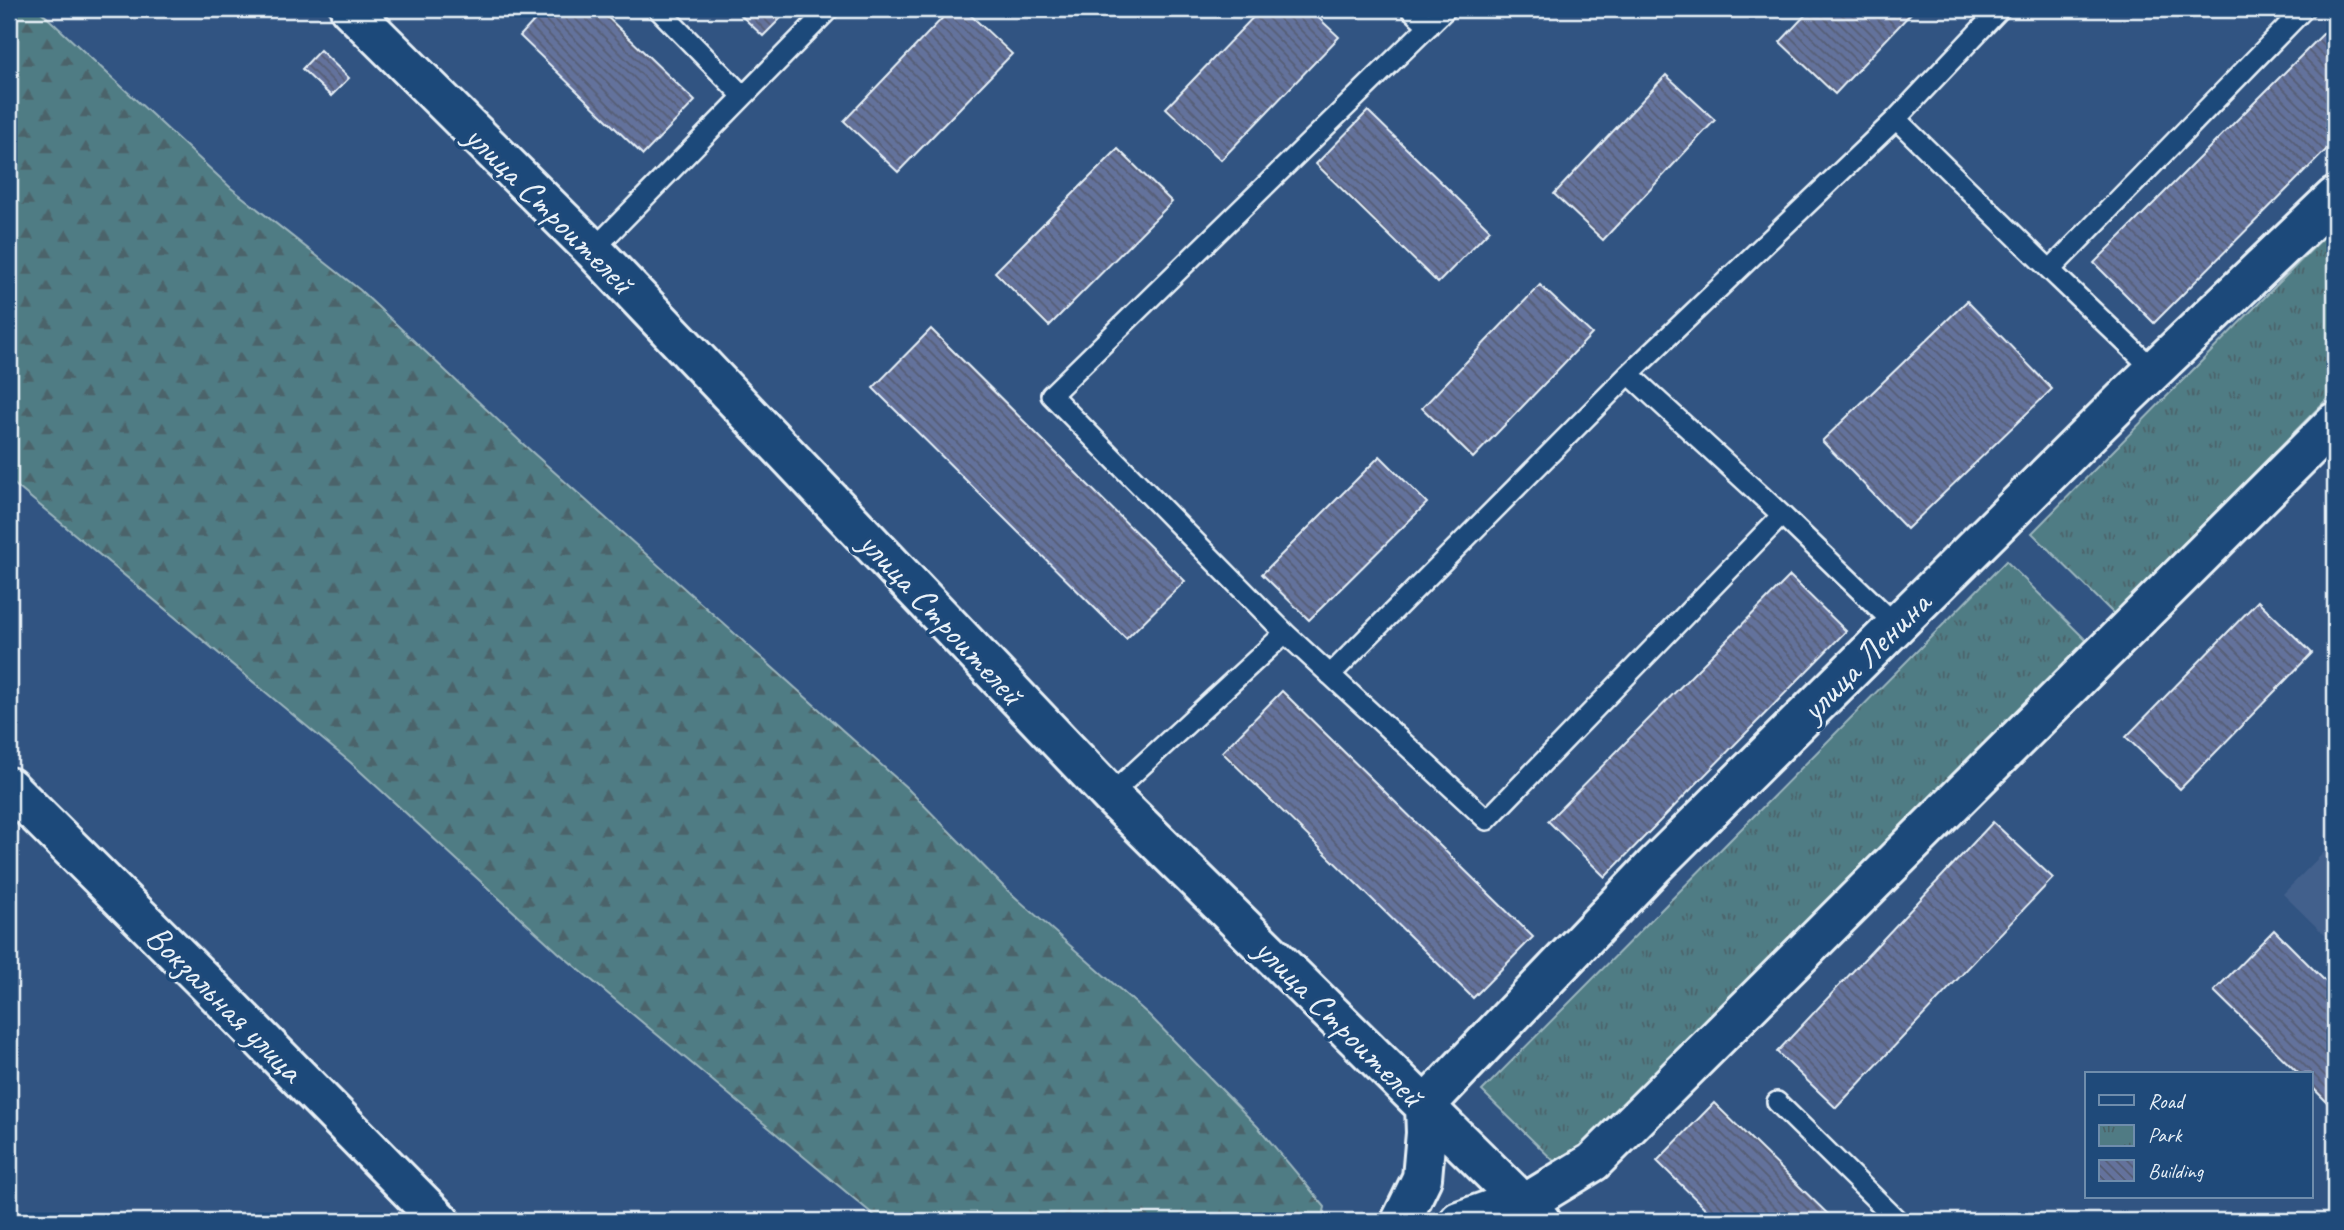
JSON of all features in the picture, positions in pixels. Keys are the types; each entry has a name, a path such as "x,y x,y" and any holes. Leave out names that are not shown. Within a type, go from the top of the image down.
{"street":[{"name":"улица Строителей","path":"350,9 593,250 1110,795 1426,1120 1533,1213"},
{"name":"улица Ленина","path":"1426,1120 1655,865 2154,370 2335,197"},
{"path":"1459,1221 1493,1209 1533,1213 1560,1184 1593,1162 2335,422"},
{"name":"Вокзальная улица","path":"9,787 440,1221"},
{"path":"1401,1221 1422,1178 1426,1120"}],"lane":[{"path":"658,9 743,96"},
{"path":"593,250 829,9"},
{"path":"1411,9 1429,26"},
{"path":"1446,9 1051,395 1285,633 1487,820 1782,515"},
{"path":"1330,675 1629,374 1896,119 2000,9"},
{"path":"2050,270 2304,9"},
{"path":"1896,119 2154,370"},
{"path":"1629,374 1896,625"},
{"path":"1110,795 1285,633"},
{"path":"1777,1102 1898,1221"}],"shaded area":[{"path":"2335,841 2335,945 2283,894"}],"green space":[{"path":"9,9 38,9 231,188 360,290 522,443 907,788 1006,889 1149,1015 1258,1127 1325,1207 1322,1221 881,1221 559,953 350,762 14,484 9,479"},
{"path":"2335,226 2335,391 2114,614 2032,533"},
{"path":"2006,561 2089,643 1565,1172 1482,1091"}],"building":[{"path":"545,9 599,9 695,101 643,155 520,36"},
{"path":"734,9 790,9 763,36"},
{"path":"951,9 964,9 1012,54 898,172 844,121"},
{"path":"1261,9 1309,9 1339,37 1221,160 1166,108"},
{"path":"1708,9 1724,9 1716,17"},
{"path":"1811,9 1915,9 1835,94 1780,42"},
{"path":"2335,22 2335,141 2154,323 2094,263"},
{"path":"320,50 349,78 331,96 302,69"},
{"path":"1666,75 1715,120 1603,240 1554,194"},
{"path":"1368,111 1490,230 1438,283 1316,164"},
{"path":"1118,149 1172,202 1049,326 995,272"},
{"path":"1540,285 1592,334 1473,458 1422,408"},
{"path":"1967,301 2052,389 1907,529 1822,441"},
{"path":"931,329 1185,581 1126,639 873,388"},
{"path":"1380,456 1427,503 1309,620 1262,574"},
{"path":"1790,576 1846,631 1605,877 1548,821"},
{"path":"2258,601 2312,653 2180,789 2126,737"},
{"path":"1282,691 1533,937 1473,998 1222,752"},
{"path":"1993,822 2053,878 1836,1108 1777,1052"},
{"path":"2274,930 2335,991 2335,1110 2312,1087 2312,1072 2297,1072 2214,991"},
{"path":"1714,1103 1835,1221 1718,1221 1657,1161"}]}
